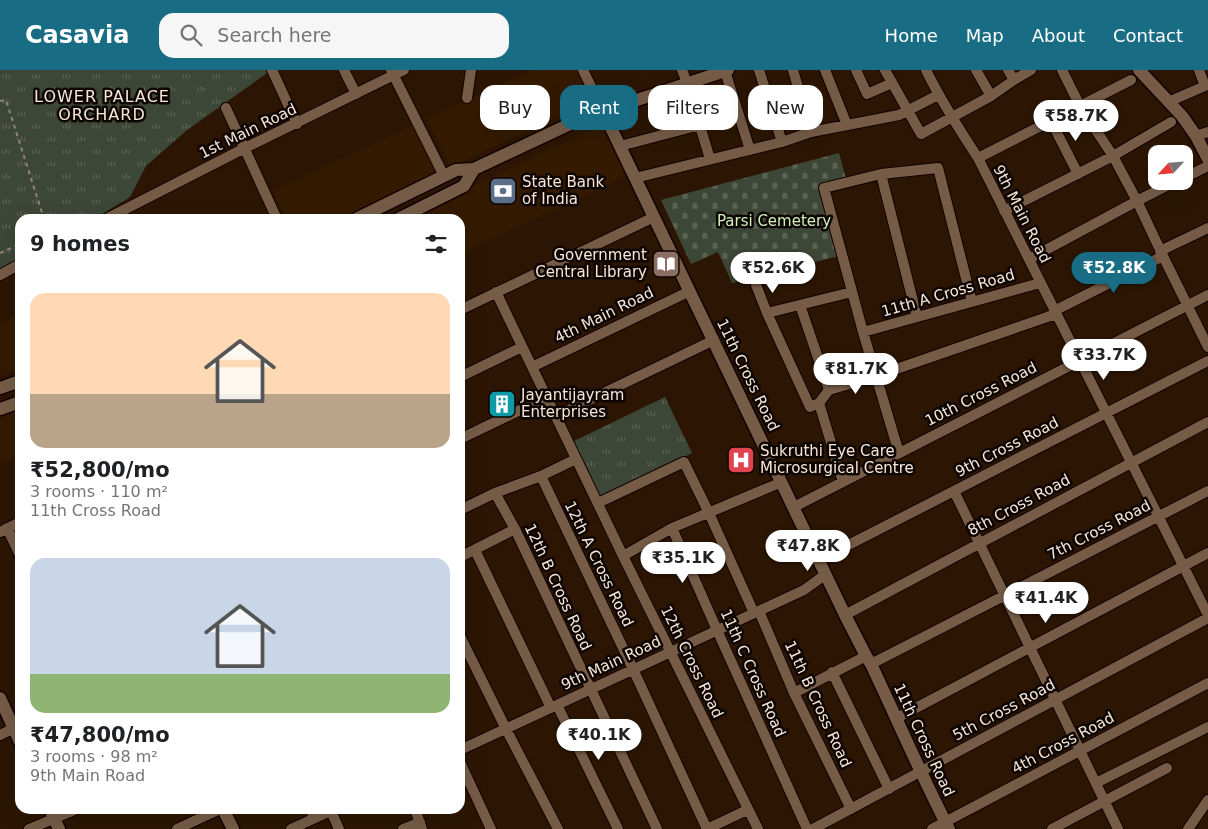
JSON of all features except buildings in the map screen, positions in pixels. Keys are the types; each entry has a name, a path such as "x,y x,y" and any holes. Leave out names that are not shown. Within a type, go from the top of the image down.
{"street":[{"path":"272,70 297,124"},
{"path":"344,70 356,94"},
{"name":"1st Main Road","path":"116,214 356,94 393,73 404,70"},
{"path":"467,98 471,70"},
{"name":"11th Cross Road","path":"583,70 590,85"},
{"path":"682,70 687,83"},
{"path":"638,100 726,70 750,150"},
{"path":"759,70 782,142"},
{"path":"793,70 811,132"},
{"path":"825,70 847,125"},
{"path":"856,70 867,94 892,82"},
{"path":"885,70 921,134 991,96 1031,70"},
{"name":"9th Main Road","path":"926,70 951,118 978,158 1208,616"},
{"path":"976,70 991,96"},
{"path":"1008,70 1014,80"},
{"path":"1062,70 1080,106 1113,156 1137,200 1208,347"},
{"path":"1168,102 1205,86 1199,70"},
{"path":"393,73 444,176"},
{"path":"978,158 1080,106 1135,75 1182,116 1196,136 1208,160"},
{"path":"635,178 782,142 811,132 899,115 938,95"},
{"path":"226,108 275,214"},
{"path":"1051,121 1078,174"},
{"path":"1004,211 1113,156 1171,122"},
{"path":"366,214 456,170 474,170 560,129"},
{"name":"11th Cross Road","path":"612,130 947,825"},
{"path":"620,146 681,130"},
{"path":"701,130 710,160"},
{"path":"1196,136 1208,132"},
{"path":"1193,174 1208,166"},
{"path":"900,453 863,332 824,188 881,174 938,168 972,302"},
{"path":"408,214 464,186 474,170"},
{"path":"881,174 917,317"},
{"path":"1029,259 1158,190"},
{"path":"465,308 654,217"},
{"path":"756,285 810,407 819,403 829,390 876,376 1055,312 1208,228"},
{"path":"0,275 15,267"},
{"name":"11th A Cross Road","path":"863,332 1040,283"},
{"name":"4th Main Road","path":"532,367 690,291"},
{"name":"12th Cross Road","path":"496,292 623,556 758,829"},
{"path":"767,313 852,292"},
{"name":"10th Cross Road","path":"794,507 1208,295"},
{"path":"800,305 829,390"},
{"path":"556,416 714,340"},
{"path":"465,375 522,347"},
{"name":"9th Cross Road","path":"819,560 1208,361"},
{"path":"0,388 15,383"},
{"path":"465,437 548,397"},
{"path":"819,403 843,482"},
{"path":"0,409 15,404"},
{"name":"8th Cross Road","path":"845,615 1208,422"},
{"path":"465,508 540,476 576,458"},
{"name":"11th B Cross Road","path":"598,503 684,462 851,809"},
{"name":"12th A Cross Road","path":"540,476 633,669 707,829"},
{"path":"623,556 672,528 782,482"},
{"path":"954,491 1118,829"},
{"name":"7th Cross Road","path":"794,693 832,672 868,660 1004,596 1208,491"},
{"name":"12th B Cross Road","path":"495,494 515,529 656,829"},
{"name":"11th C Cross Road","path":"672,528 807,829"},
{"path":"465,555 515,529"},
{"path":"4,530 15,547"},
{"path":"475,550 618,829"},
{"path":"897,718 1208,553"},
{"name":"9th Main Road","path":"465,748 804,590 826,574"},
{"name":"5th Cross Road","path":"813,829 1208,616"},
{"path":"465,646 558,829"},
{"path":"832,672 889,789"},
{"name":"4th Cross Road","path":"932,829 947,825 1208,683"},
{"path":"0,698 15,724"},
{"path":"1096,783 1208,727"},
{"path":"0,735 15,728"},
{"path":"1052,829 1168,768"},
{"path":"465,773 491,829"},
{"path":"1188,829 1208,800"},
{"path":"707,829 747,810"},
{"path":"1198,816 1208,810"},
{"path":"29,829 66,814"},
{"path":"177,829 211,814"},
{"path":"225,814 233,829"},
{"path":"291,829 311,814"},
{"path":"334,814 339,829"},
{"path":"403,829 421,825"}],"path":[{"path":"0,101 6,100 42,214"},
{"path":"0,253 15,246"}],"shaded area":[{"path":"532,70 580,70 587,85 560,85 560,116 550,120 550,85 500,85"},
{"path":"480,94 480,130 530,130 450,167 427,119"},
{"path":"416,124 439,174 355,214 284,214 273,191"},
{"path":"591,130 609,130 630,174 465,252 465,214 414,214"},
{"path":"15,316 15,370 0,377 0,324"},
{"path":"15,412 15,458 0,465 0,418"}],"green space":[{"path":"0,70 270,70 187,130 146,166 130,197 102,214 15,214 15,262 0,269"},
{"name":"Parsi Cemetery","path":"839,153 846,179 821,185 839,256 732,283 718,252 691,264 661,200"},
{"path":"665,397 692,453 599,497 572,442"}],"place":[{"name":"State Bank of India","path":"503,191"},
{"name":"Government Central Library","path":"666,264"},
{"name":"Jayantijayram Enterprises","path":"502,404"},
{"name":"Sukruthi Eye Care Microsurgical Centre","path":"741,460"}],"district":[{"name":"LOWER PALACE ORCHARD","path":"102,105"}]}
